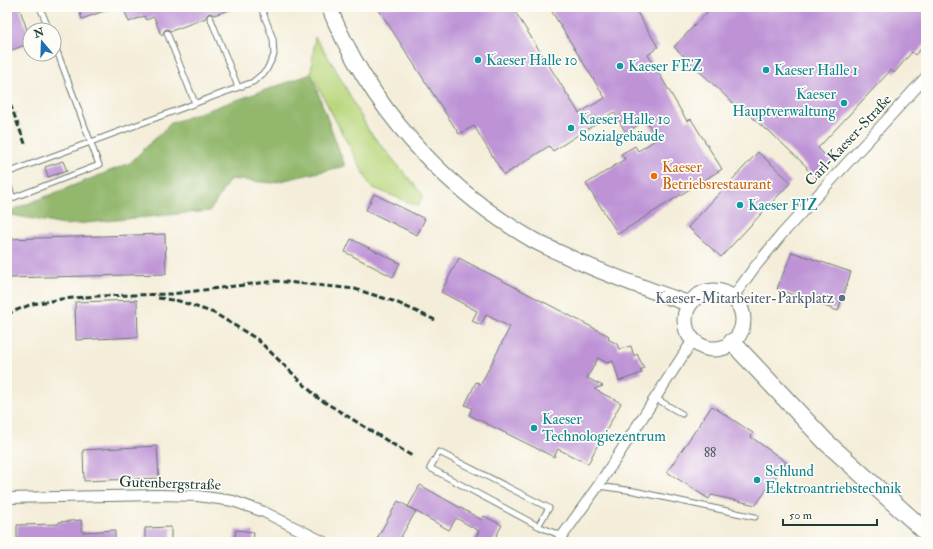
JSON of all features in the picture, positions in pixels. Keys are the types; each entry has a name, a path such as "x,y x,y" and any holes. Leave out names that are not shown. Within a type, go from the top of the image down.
{"highway":[{"path":"732,342 826,442 926,532"}],"main road":[{"path":"329,7 352,55 364,76 390,114 412,141 436,166 473,200 534,241 588,267 690,304"},
{"path":"709,291 724,292 732,297 742,310 743,318 741,331 736,339 726,346 715,349 700,345 693,340 688,333 685,320 690,304 695,298 709,291"}],"street":[{"name":"Carl-Kaeser-Straße","path":"732,297 782,234 926,77"},
{"path":"560,539 598,486 693,340"},
{"name":"Gutenbergstraße","path":"7,498 159,495 198,496 233,501 264,512 324,542"}],"lane":[{"path":"40,7 46,22"},
{"path":"7,173 253,82 266,71 274,55 273,39 261,7"},
{"path":"210,17 238,87"},
{"path":"167,33 195,103"},
{"path":"7,200 100,165 61,62"},
{"path":"7,181 13,198"},
{"path":"655,398 682,414"},
{"path":"538,526 549,508 439,452 430,468 560,539"},
{"path":"598,486 634,491 755,517"}],"green space":[{"path":"315,37 335,68 369,131 423,195 418,206 371,187 311,74"},
{"path":"311,74 345,166 272,183 230,179 210,211 64,225 7,214 7,212 130,163 171,123"}],"building":[{"path":"7,7 19,7 24,22 22,22 22,46 7,52"},
{"path":"78,7 112,7 112,8 82,19"},
{"path":"123,7 233,7 233,9 214,15 209,13 206,18 171,31 166,29 161,35 154,17 146,20 144,16 129,22"},
{"path":"377,7 512,7 579,113 605,98 549,7 634,7 658,47 648,55 687,121 691,119 722,169 618,234 586,184 625,159 621,154 635,146 638,151 657,139 646,120 626,133 614,112 553,151 549,146 504,175 474,126 459,134"},
{"name":"Kaeser Halle 1","path":"712,7 926,7 926,43 915,55 912,52 894,73 891,70 818,148 832,162 816,178 806,168 807,167 767,129 766,130 737,103 735,105 674,47"},
{"name":"Kaeser FIZ","path":"758,152 791,182 721,257 688,227"},
{"path":"63,161 67,171 48,177 45,167"},
{"path":"374,194 425,219 417,235 366,210"},
{"path":"165,234 166,274 7,278 7,239"},
{"path":"351,239 400,263 393,277 345,252"},
{"path":"792,252 851,272 838,311 777,289"},
{"path":"459,258 609,336 608,339 617,344 619,349 631,346 634,356 637,354 644,368 640,370 642,373 619,381 613,361 607,363 598,358 587,378 603,386 594,389 621,403 606,431 605,430 588,464 558,449 554,457 469,415 472,408 465,405 476,382 481,384 510,327 486,315 481,325 472,321 477,311 441,292"},
{"path":"137,300 138,337 76,340 75,302"},
{"path":"712,406 753,433 751,437 786,462 756,505 711,495 709,499 667,472"},
{"path":"157,446 159,478 84,481 83,450"},
{"path":"420,485 482,520 484,516 502,525 493,542 473,542 479,531 456,518 449,530 408,507"},
{"path":"398,501 416,511 398,542 375,542"},
{"path":"81,520 82,532 115,530 115,542 17,542 17,525 59,524 59,522"},
{"path":"171,527 171,542 145,542 145,528"},
{"path":"236,530 254,532 253,542 234,542"}],"railway":[{"path":"7,96 26,146"},
{"path":"7,314 32,304 61,299 97,296 171,294 276,281 355,289 396,302 435,320"},
{"path":"158,298 179,301 214,313 257,339 318,398 412,456"}],"place":[{"name":"Kaeser Halle 10","path":"478,60"},
{"name":"Kaeser FEZ","path":"620,66"},
{"name":"Kaeser Halle 1","path":"766,70"},
{"name":"Kaeser Hauptverwaltung","path":"844,103"},
{"name":"Kaeser Halle 10 Sozialgebäude","path":"571,128"},
{"name":"Kaeser Betriebsrestaurant","path":"654,176"},
{"name":"Kaeser FIZ","path":"740,205"},
{"name":"Kaeser-Mitarbeiter-Parkplatz","path":"842,298"},
{"name":"Kaeser Technologiezentrum","path":"534,428"},
{"name":"Schlund Elektroantriebstechnik","path":"757,480"}]}
